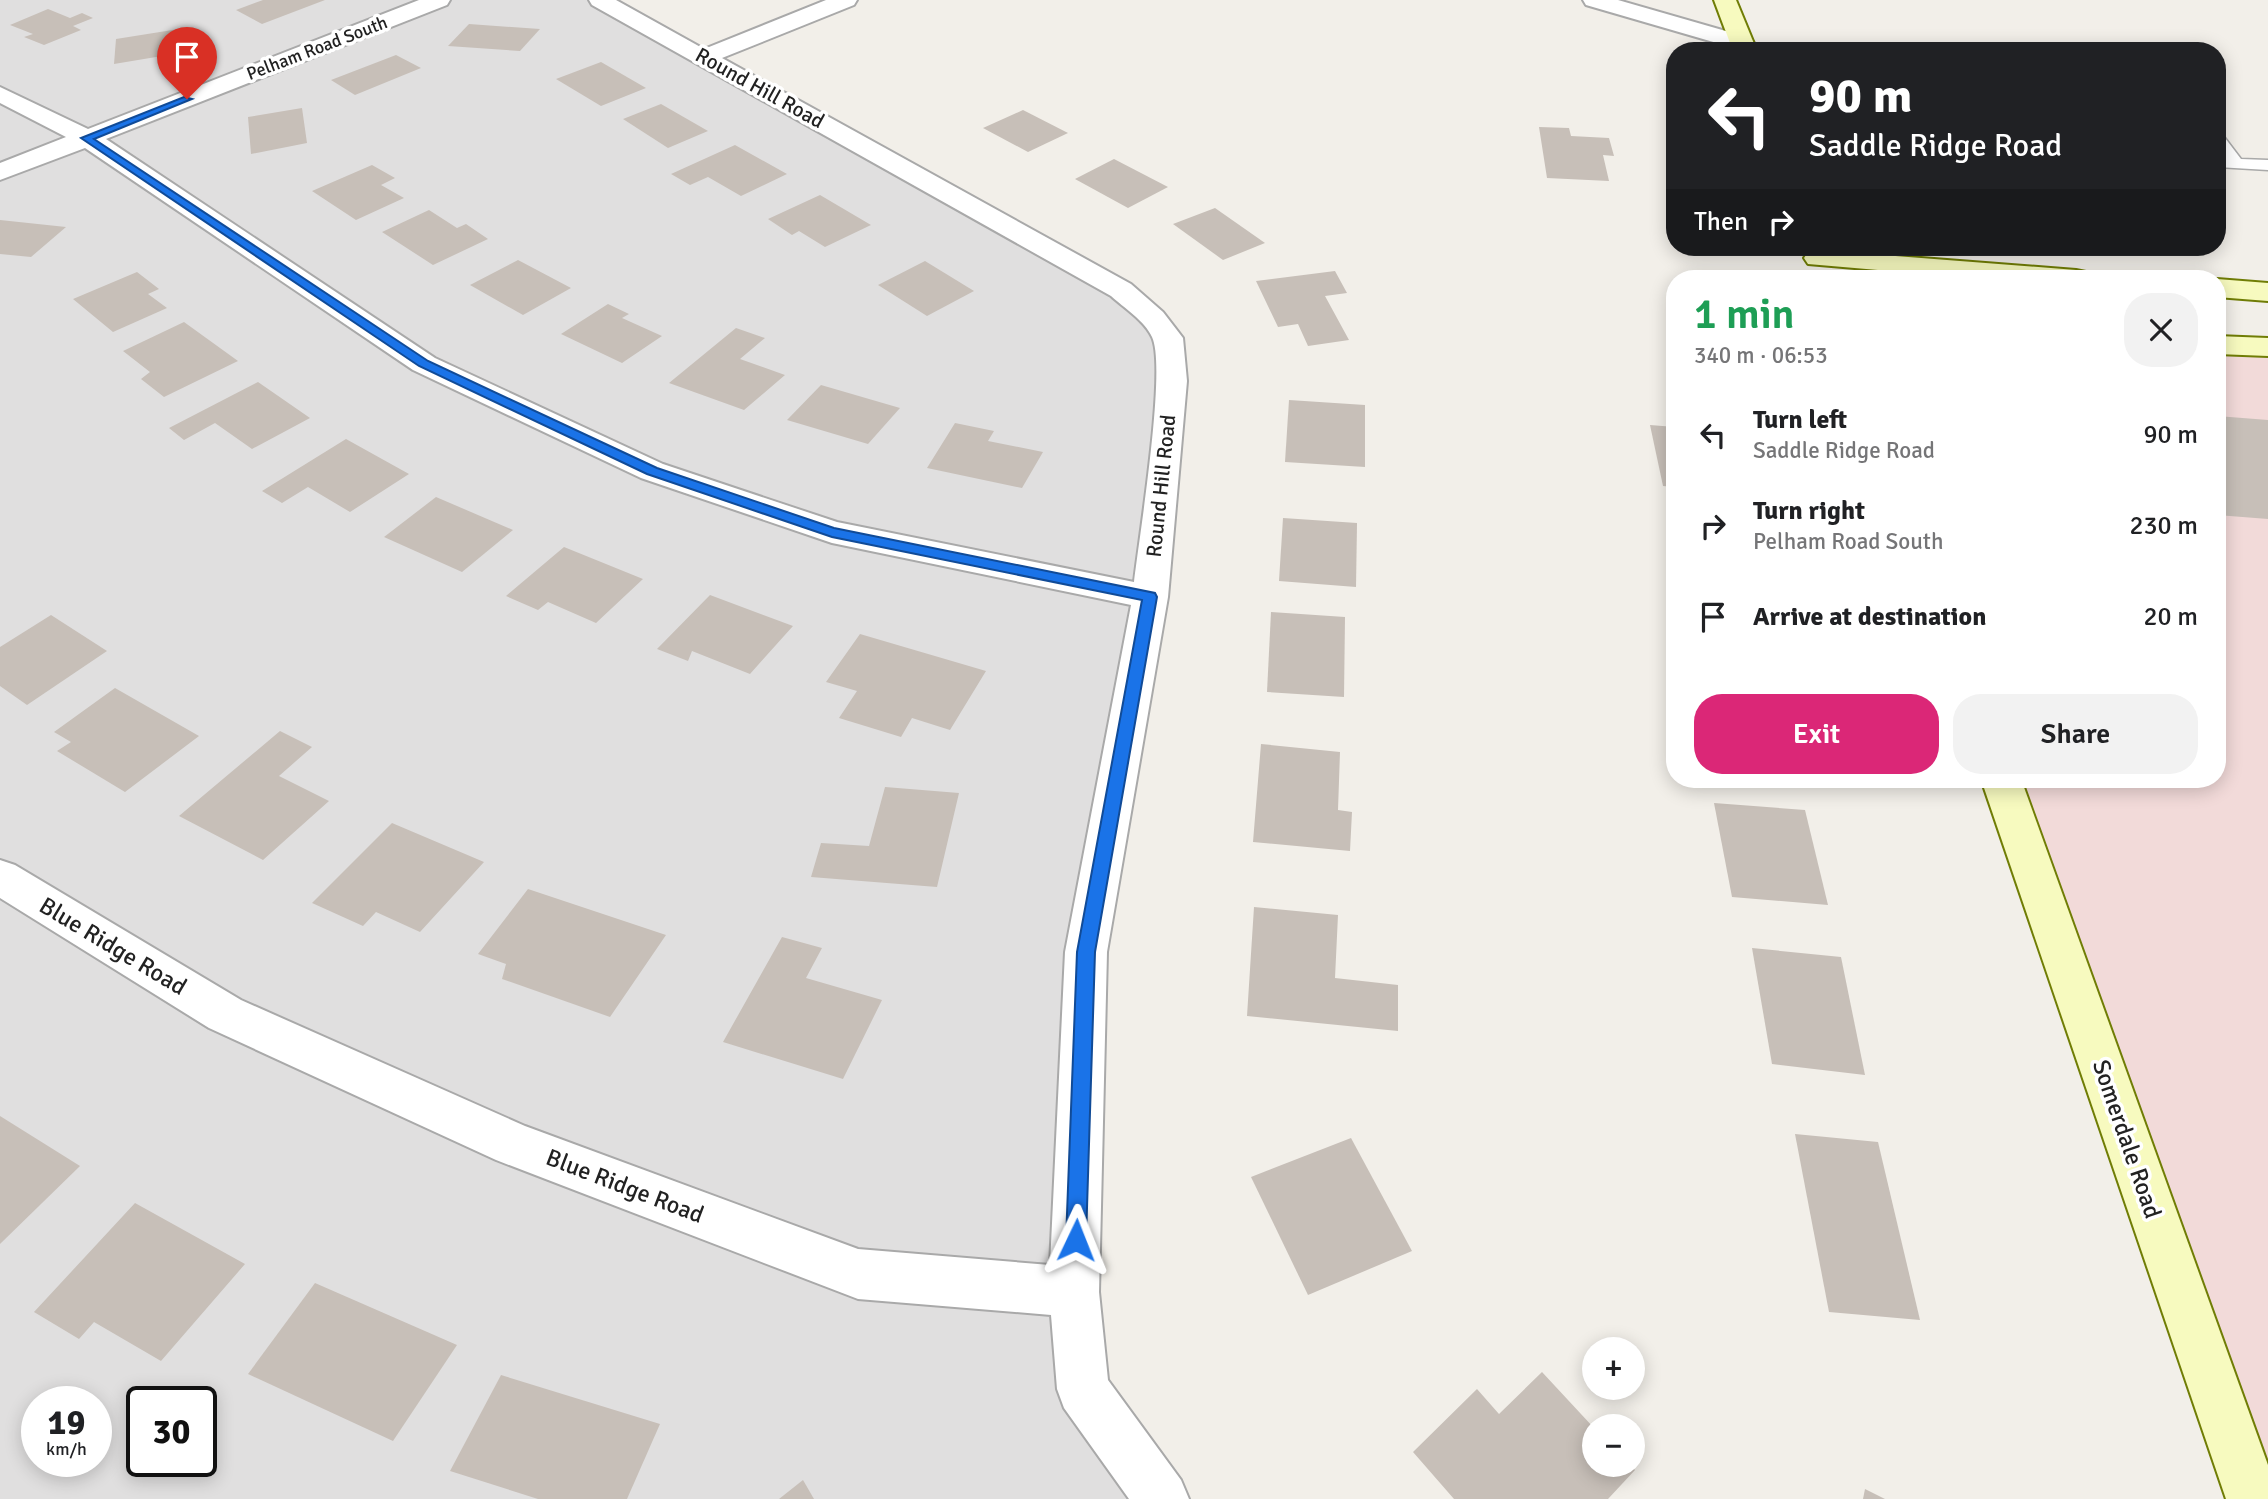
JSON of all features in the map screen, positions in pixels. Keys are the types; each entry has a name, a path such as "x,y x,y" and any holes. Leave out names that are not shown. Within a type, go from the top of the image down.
{"main road":[{"path":"1725,0 1741,42"},
{"path":"1819,261 1955,270"},
{"path":"2226,289 2268,292"},
{"path":"2226,345 2268,347"},
{"name":"Somerdale Road","path":"2004,788 2253,1499"}],"street":[{"name":"Pelham Road South","path":"0,172 439,0"},
{"name":"Round Hill Road","path":"600,0 1121,290 1153,318 1168,338 1172,381 1150,597 1086,952 1074,1292"},
{"path":"704,57 846,0"},
{"path":"1594,0 1727,42"},
{"path":"0,94 87,138 424,363 652,471 832,532 1150,597"},
{"name":"Blue Ridge Road","path":"0,877 225,1014 513,1144 858,1275 1074,1292"},
{"path":"1074,1292 1083,1389 1162,1499"}],"lane":[{"path":"2226,149 2236,163"},
{"path":"2226,162 2268,165"}],"shaded area":[{"path":"0,0 599,0 1153,318 1172,381 1086,952 1083,1389 1162,1499 0,1499"},
{"path":"2226,345 2268,347 2268,1499 2253,1499 2004,788 2226,788"}],"building":[{"path":"263,0 325,0 262,24 236,10"},
{"path":"48,9 70,18 82,13 93,18 73,26 81,30 44,45 24,37 33,34 10,25"},
{"path":"469,24 540,29 520,51 448,46"},
{"path":"185,28 186,52 114,64 116,39"},
{"path":"396,55 421,68 355,95 331,80"},
{"path":"601,62 646,88 601,106 556,79"},
{"path":"661,104 708,131 668,148 623,119"},
{"path":"302,108 307,143 251,154 248,117"},
{"path":"1023,110 1068,133 1028,152 983,128"},
{"path":"1539,127 1569,128 1571,136 1609,138 1614,156 1603,155 1609,181 1547,178"},
{"path":"735,145 787,174 741,196 708,177 690,185 671,174"},
{"path":"1114,159 1168,187 1128,208 1075,179"},
{"path":"372,165 395,178 381,185 404,198 356,220 312,191"},
{"path":"820,195 871,225 825,247 799,231 792,235 768,219"},
{"path":"1215,208 1265,243 1223,260 1173,224"},
{"path":"429,210 457,228 466,224 488,239 433,265 382,232"},
{"path":"0,220 66,227 31,257 0,254"},
{"path":"518,260 571,288 523,315 470,285"},
{"path":"925,261 974,291 927,316 878,285"},
{"path":"1335,271 1347,293 1325,296 1349,340 1308,346 1298,324 1278,327 1256,281"},
{"path":"137,272 159,289 148,294 167,308 113,332 73,299"},
{"path":"608,304 629,314 622,318 662,336 622,363 561,334"},
{"path":"184,322 238,361 164,397 141,379 150,372 123,351"},
{"path":"736,328 765,338 740,359 785,375 744,410 669,383"},
{"path":"258,382 310,418 252,449 215,423 184,440 169,428"},
{"path":"821,385 900,408 868,444 787,420"},
{"path":"1289,400 1365,405 1365,467 1285,462"},
{"path":"2226,417 2268,420 2268,519 2226,516"},
{"path":"955,423 994,431 988,441 1043,452 1022,488 927,468"},
{"path":"1650,425 1666,426 1666,486 1663,486"},
{"path":"346,439 409,474 350,512 308,487 282,503 262,491"},
{"path":"436,497 513,530 462,572 384,537"},
{"path":"1283,518 1357,523 1356,587 1279,581"},
{"path":"564,547 643,579 596,623 548,602 538,610 506,596"},
{"path":"710,595 793,626 750,674 692,651 688,661 657,649"},
{"path":"1271,612 1345,617 1344,697 1267,692"},
{"path":"51,615 107,651 27,705 0,686 0,647"},
{"path":"860,634 986,671 950,730 912,718 901,737 839,718 857,691 826,682"},
{"path":"115,688 199,736 125,792 57,751 71,742 54,732"},
{"path":"280,731 312,747 279,776 329,801 263,860 179,816"},
{"path":"1261,744 1340,752 1338,810 1352,812 1350,851 1253,842"},
{"path":"885,787 959,793 937,887 811,877 821,843 869,846"},
{"path":"1714,803 1805,810 1828,905 1732,897"},
{"path":"392,823 484,862 420,932 376,912 363,926 312,903"},
{"path":"528,889 666,935 610,1017 502,979 506,964 478,954"},
{"path":"1254,907 1338,915 1335,978 1398,985 1398,1031 1247,1016"},
{"path":"782,937 822,948 806,978 882,1000 843,1079 723,1042"},
{"path":"1752,948 1841,957 1865,1075 1772,1064"},
{"path":"0,1116 80,1166 0,1244"},
{"path":"1795,1134 1878,1142 1920,1320 1829,1312"},
{"path":"1351,1138 1412,1251 1308,1295 1251,1177"},
{"path":"135,1203 245,1264 161,1361 94,1322 79,1339 34,1312"},
{"path":"315,1283 457,1345 393,1441 248,1374"},
{"path":"1542,1372 1582,1415 1582,1477 1628,1477 1608,1499 1454,1499 1413,1452 1477,1389 1499,1414"},
{"path":"501,1375 660,1424 627,1499 538,1499 450,1471"},
{"path":"803,1480 814,1499 779,1499"},
{"path":"1865,1489 1885,1499 1863,1499"}],"route":[{"path":"187,99 87,138 424,363 652,471 832,532 1150,597 1086,952 1076,1240"}]}
